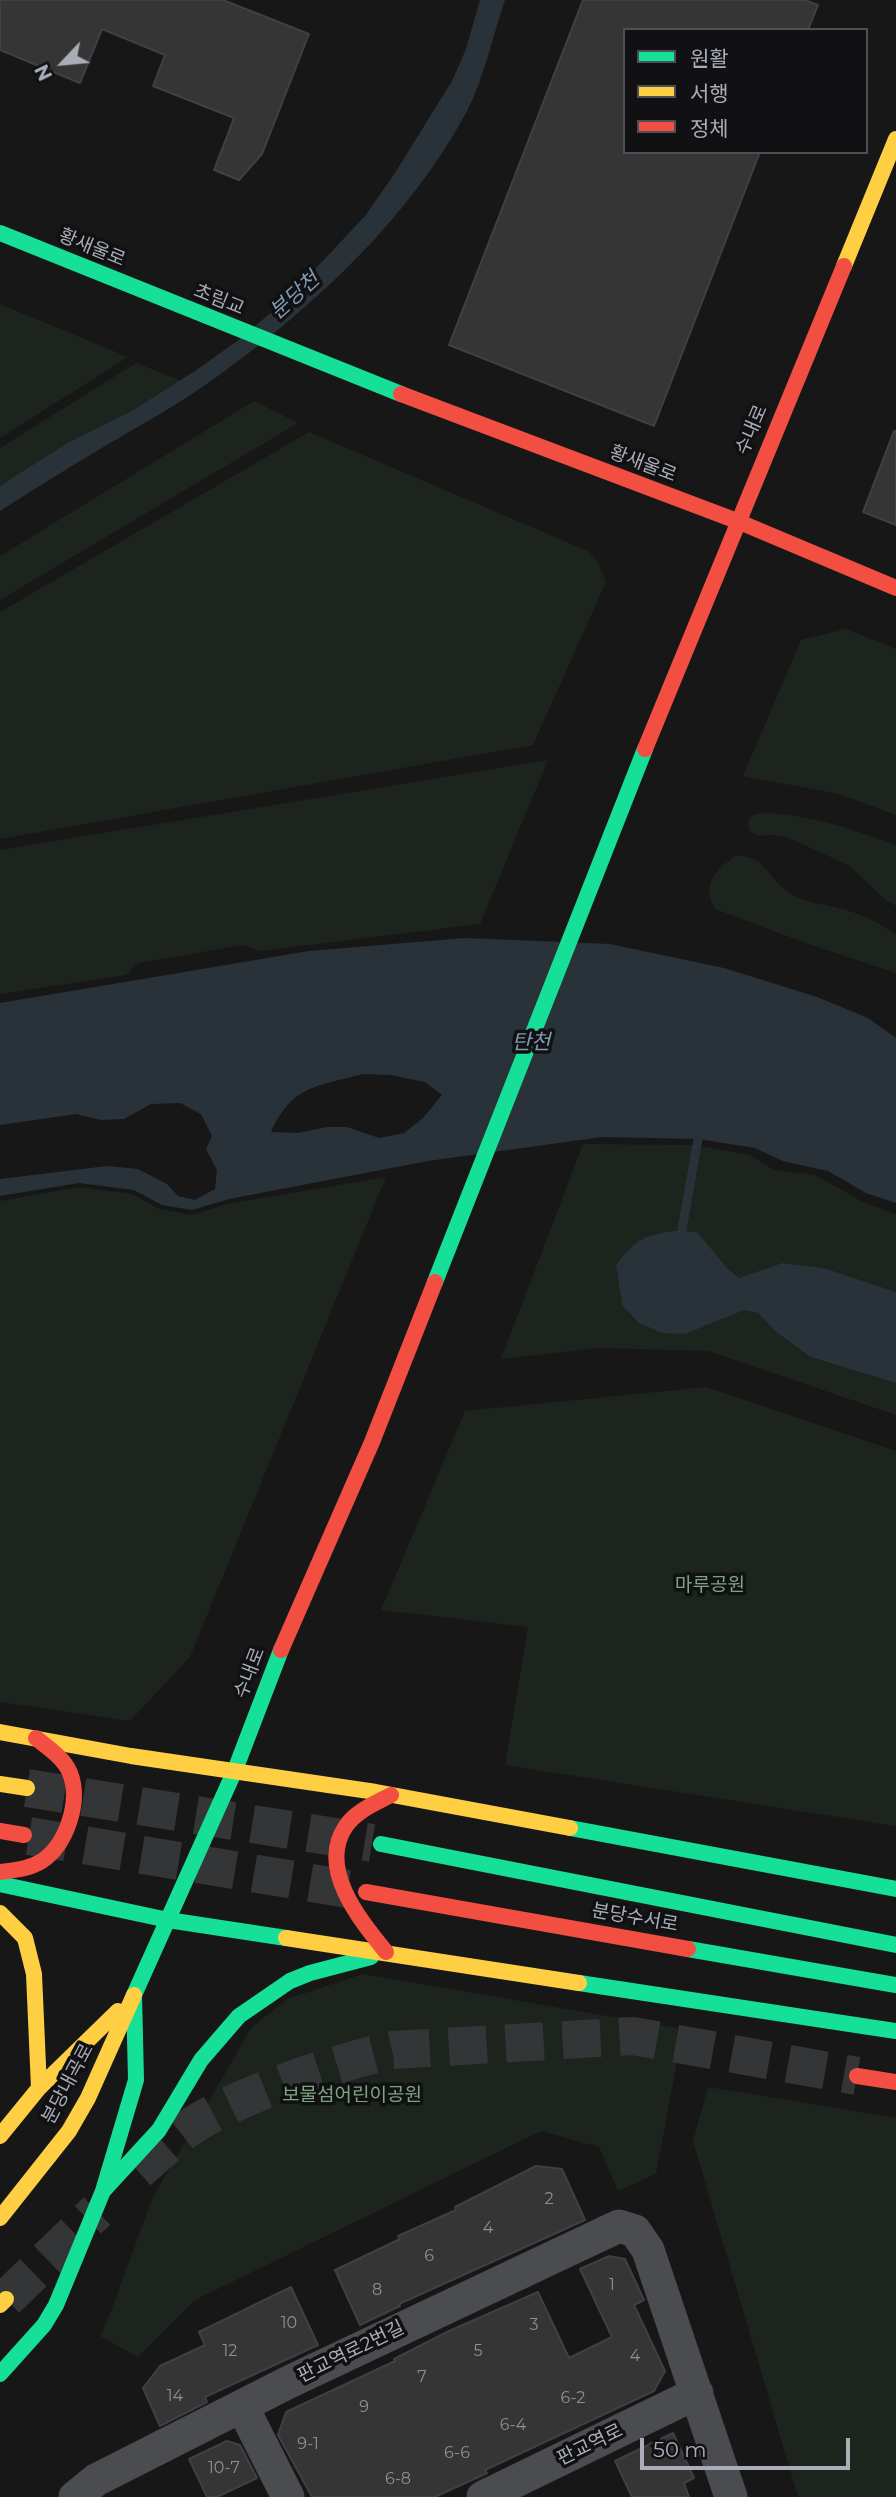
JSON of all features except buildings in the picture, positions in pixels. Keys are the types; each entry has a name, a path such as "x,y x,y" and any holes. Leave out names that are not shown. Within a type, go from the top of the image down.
{"main road":[{"name":"수내로","path":"168,1920 235,1770 284,1643 372,1442 649,739 896,139"},
{"name":"황새울로","path":"0,233 167,302"},
{"name":"초림교","path":"167,302 373,384"},
{"name":"황새울로","path":"373,384 737,521 896,588"},
{"path":"0,1732 131,1756 391,1795 896,1889"},
{"path":"0,1872 34,1866 55,1849 67,1830 73,1809 74,1786 69,1770 56,1754 36,1738"},
{"path":"0,1784 27,1788"},
{"path":"386,1952 350,1904 336,1857 337,1846 345,1828 366,1807 391,1795"},
{"path":"0,1830 24,1835"},
{"name":"분당수서로","path":"381,1844 896,1945"},
{"path":"0,1884 168,1920 896,2031"},
{"name":"분당수서로","path":"366,1892 896,1986"},
{"path":"0,1913 24,1938 34,1974 39,2088 0,2121"},
{"name":"분당내곡로","path":"0,2218 69,2131 88,2098 168,1920"},
{"path":"103,2190 159,2130 201,2060 239,2016 290,1981 386,1952"},
{"path":"0,2374 44,2326 56,2305 103,2190 136,2080 134,1995"},
{"name":"분당내곡로","path":"0,2136 39,2088 134,1995"},
{"path":"857,2076 896,2082"}],"street":[{"name":"판교역로2번길","path":"75,2497 96,2480 243,2406 619,2226 635,2231 648,2250 697,2393"},
{"name":"판교역로","path":"483,2497 697,2393"},
{"path":"697,2393 731,2497"},
{"path":"243,2406 288,2497"}],"green space":[{"path":"0,304 128,357 0,438"},
{"path":"136,363 190,384 0,501 0,448"},
{"path":"254,401 298,423 0,600 0,556"},
{"path":"309,432 588,551 598,562 606,582 533,745 0,839 0,612"},
{"path":"846,629 896,649 896,815 839,794 743,776 801,640"},
{"path":"548,760 480,924 260,951 243,945 138,963 126,975 0,994 0,850"},
{"path":"764,813 831,824 896,845 896,906 883,898 850,866 789,838 758,836 749,830 749,819 754,814"},
{"path":"736,856 754,859 760,863 781,886 796,896 858,914 896,935 896,973 715,909 709,893 712,879 716,872"},
{"path":"583,1144 695,1145 750,1155 774,1170 815,1175 863,1202 896,1214 896,1292 824,1268 782,1263 739,1278 727,1268 698,1233 616,1265 622,1305 704,1327 724,1316 744,1310 758,1313 776,1332 809,1357 896,1383 896,1415 708,1351 597,1348 501,1359"},
{"path":"386,1177 190,1657 130,1721 0,1702 0,1201 79,1187 132,1194 159,1209 192,1215 227,1204"},
{"name":"마루공원","path":"706,1387 896,1451 896,1826 505,1765 528,1627 381,1610 465,1411"},
{"name":"보물섬어린이공원","path":"363,1974 683,2029 656,2174 618,2191 599,2147 541,2131 195,2300 138,2357 100,2336 153,2197 252,2027 287,1999"},
{"path":"708,2087 896,2118 896,2497 798,2497 693,2141"}],"water":[{"name":"분당천","path":"480,0 505,0 483,71 467,111 418,187 359,256 292,318 207,384 0,511 0,486 71,441 130,412 195,371 240,339 288,298 365,216 395,173 452,81 466,49"},
{"name":"탄천","path":"465,938 610,944 724,968 817,997 868,1018 896,1038 896,1203 866,1193 828,1171 783,1161 755,1148 698,1139 602,1137 428,1161 229,1199 192,1210 162,1205 134,1190 79,1183 0,1196 0,1179 107,1166 138,1169 167,1184 178,1196 195,1200 215,1189 217,1170 206,1149 212,1136 201,1114 180,1103 151,1104 124,1119 101,1120 76,1114 0,1125 0,1003 309,951","holes":["363,1074 390,1075 425,1082 442,1095 423,1118 404,1133 379,1138 347,1127 327,1127 298,1133 271,1132 288,1105 308,1090"]},
{"path":"682,1230 698,1233 727,1268 739,1278 782,1263 824,1268 896,1292 896,1383 810,1357 776,1332 758,1313 744,1310 685,1334 663,1333 639,1323 622,1305 616,1265 644,1238"}],"waterway":[{"path":"682,1230 698,1139"}],"tunnel":[{"path":"27,1788 372,1843"},
{"path":"29,1836 366,1892"},
{"path":"138,2171 187,2129 233,2104 315,2072 393,2050 633,2036 857,2076"},
{"path":"6,2299 97,2211"}],"traffic: fast":[{"path":"0,233 401,394"},
{"path":"435,1282 645,749"},
{"path":"134,1995 235,1770 281,1650"},
{"path":"570,1828 896,1889"},
{"path":"381,1844 896,1945"},
{"path":"0,1884 168,1920 286,1938"},
{"path":"688,1949 896,1985"},
{"path":"103,2191 159,2130 201,2060 239,2016 290,1981 371,1957"},
{"path":"579,1983 896,2031"},
{"path":"0,2374 44,2325 56,2305 103,2191 136,2080 134,1995"}],"traffic: slow":[{"path":"844,266 896,139"},
{"path":"0,1732 131,1756 376,1792 570,1828"},
{"path":"0,1784 27,1788"},
{"path":"0,1913 25,1938 34,1974 39,2088"},
{"path":"286,1938 579,1983"},
{"path":"0,2218 69,2131 88,2098 134,1995"},
{"path":"0,2136 39,2088 118,2011"},
{"path":"0,2305 6,2299"}],"traffic: jam":[{"path":"645,749 844,266"},
{"path":"401,394 737,521 896,588"},
{"path":"281,1650 372,1442 435,1282"},
{"path":"0,1872 42,1861 58,1844 70,1821 74,1796 70,1773 60,1758 36,1738"},
{"path":"386,1952 345,1893 336,1859 338,1842 350,1821 391,1795"},
{"path":"0,1831 24,1835"},
{"path":"366,1892 688,1949"},
{"path":"857,2076 896,2082"}]}
